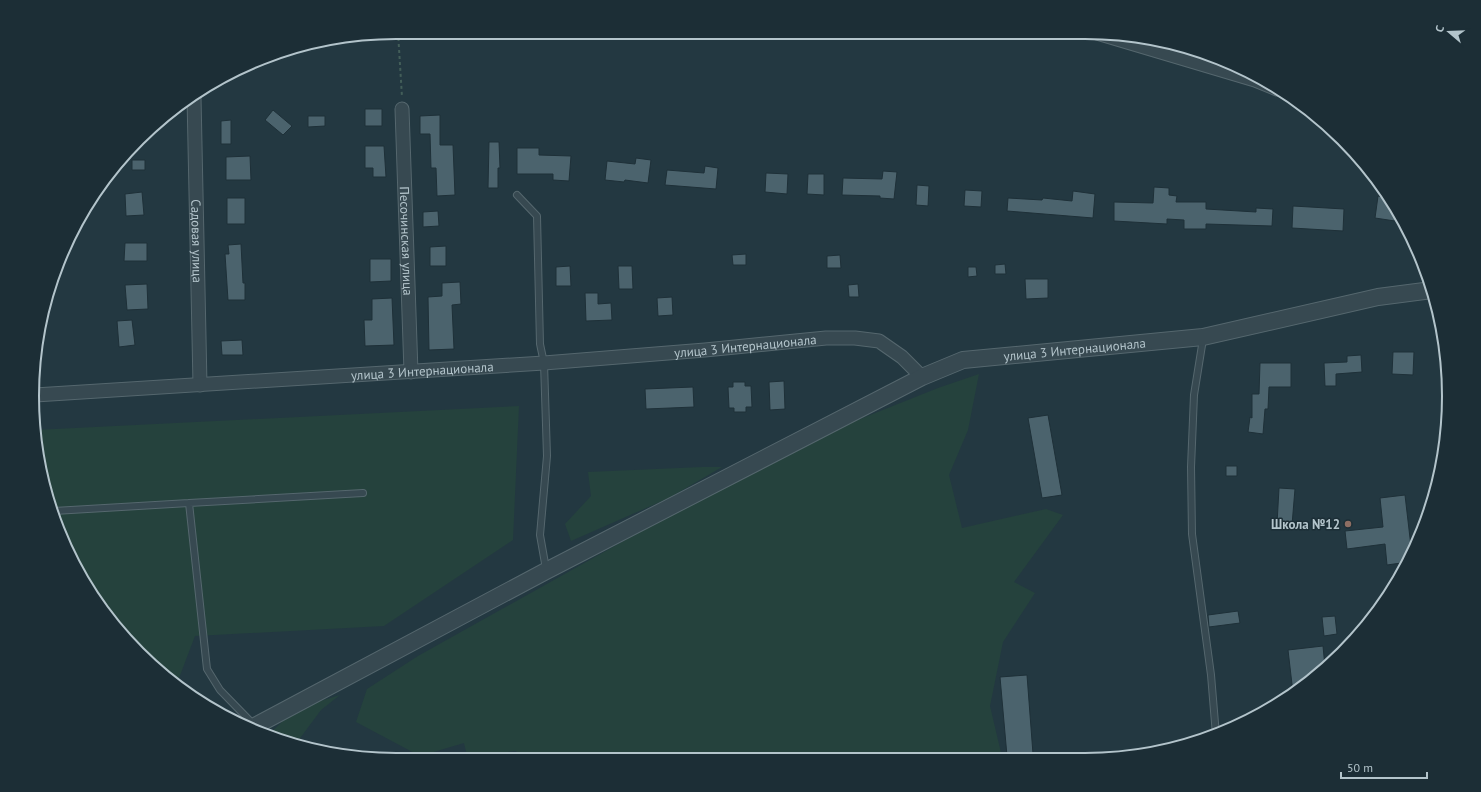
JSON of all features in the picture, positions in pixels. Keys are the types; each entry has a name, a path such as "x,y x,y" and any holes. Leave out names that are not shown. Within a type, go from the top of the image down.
{"street":[{"path":"1127,42 1236,72"},
{"name":"Садовая улица","path":"194,102 200,385"},
{"name":"Песочинская улица","path":"402,109 410,372"},
{"name":"улица 3 Интернационала","path":"39,395 544,363 705,350 826,338 855,338 879,341 902,357 922,377 963,360 1203,337 1378,297 1426,291"},
{"path":"258,726 546,571 922,377"}],"lane":[{"path":"517,195 537,216 540,344 544,363 547,456 540,535 546,571"},
{"path":"1203,337 1194,395 1191,467 1192,534 1211,675 1215,728"},
{"path":"58,511 363,493"},
{"path":"189,503 207,669 220,690 247,720"}],"path":[{"path":"398,39 402,109"}],"green space":[{"path":"979,374 968,430 949,475 962,528 1046,509 1063,515 1014,582 1035,593 1003,642 990,706 1001,753 518,753 516,751 497,753 466,753 464,743 430,753 414,753 356,722 367,689 418,656 795,445 938,388"},
{"path":"519,406 513,540 384,626 195,636 179,679 144,648 128,631 99,594 87,574 66,533 58,511 46,466 41,430"},
{"path":"722,467 669,498 571,541 565,524 591,496 588,472"},
{"path":"340,695 321,710 299,740 272,731 297,708"}],"building":[{"path":"365,109 382,109 382,126 365,126"},
{"path":"273,110 292,126 283,135 265,120"},
{"path":"440,115 440,145 453,145 455,195 437,196 436,168 431,168 430,134 420,134 420,116"},
{"path":"308,116 325,116 325,126 308,127"},
{"path":"231,120 231,144 221,144 221,121"},
{"path":"489,142 499,142 500,168 498,168 498,188 488,188"},
{"path":"365,146 384,146 386,177 373,177 373,168 365,168"},
{"path":"517,148 539,148 539,155 571,156 569,181 553,180 553,174 517,174"},
{"path":"250,156 251,180 226,180 226,157"},
{"path":"636,158 651,160 648,183 625,180 624,182 605,180 607,161 635,164"},
{"path":"132,160 145,160 145,170 132,170"},
{"path":"705,166 718,168 716,189 665,185 667,170 704,173"},
{"path":"883,171 897,172 894,199 880,198 880,196 842,195 843,178 882,179"},
{"path":"766,173 788,174 787,194 765,192"},
{"path":"808,174 824,174 824,195 807,194"},
{"path":"917,185 929,186 928,206 916,205"},
{"path":"1154,187 1169,188 1169,195 1177,196 1176,202 1206,202 1206,209 1256,212 1256,208 1273,209 1272,226 1206,224 1206,229 1184,229 1184,220 1167,219 1167,224 1114,221 1114,202 1153,203"},
{"path":"965,190 982,191 981,207 964,206"},
{"path":"1073,191 1095,194 1093,218 1007,211 1008,198 1042,200 1043,198 1072,201"},
{"path":"142,192 144,215 126,216 125,194"},
{"path":"1378,196 1381,197 1395,221 1375,218"},
{"path":"227,198 245,198 245,224 227,224"},
{"path":"1293,206 1344,209 1343,231 1292,228"},
{"path":"438,211 439,226 423,227 423,212"},
{"path":"125,243 147,243 147,261 124,261"},
{"path":"241,244 243,283 245,283 245,300 228,300 225,254 229,254 228,245"},
{"path":"446,246 446,266 430,266 430,247"},
{"path":"746,254 746,265 733,265 732,255"},
{"path":"840,255 841,268 827,268 827,256"},
{"path":"370,259 391,259 391,281 370,282"},
{"path":"1005,264 1006,274 995,274 995,265"},
{"path":"570,266 571,286 556,286 556,267"},
{"path":"618,266 632,266 633,289 619,289"},
{"path":"968,267 976,267 977,276 968,277"},
{"path":"1025,279 1048,279 1048,298 1026,299"},
{"path":"460,282 461,304 452,305 454,349 429,350 428,297 442,296 442,283"},
{"path":"147,284 148,309 127,310 125,285"},
{"path":"858,284 859,297 849,297 848,285"},
{"path":"585,293 598,293 598,304 611,303 612,320 586,321"},
{"path":"672,297 673,315 658,316 657,298"},
{"path":"392,298 394,345 365,346 364,320 372,320 372,299"},
{"path":"132,320 135,345 119,347 117,321"},
{"path":"242,340 243,355 222,355 221,341"},
{"path":"1393,352 1414,352 1413,375 1392,374"},
{"path":"1361,355 1362,372 1336,374 1336,386 1325,386 1324,363 1347,362 1347,356"},
{"path":"1260,363 1291,363 1291,387 1269,387 1268,409 1265,409 1263,434 1248,432 1250,417 1252,418 1252,394 1259,394"},
{"path":"784,381 785,409 770,410 769,382"},
{"path":"733,382 745,382 745,386 751,386 752,407 746,407 746,412 734,412 734,408 729,408 728,387 733,387"},
{"path":"693,387 694,407 646,409 645,389"},
{"path":"1048,415 1062,495 1042,498 1028,418"},
{"path":"1226,466 1237,466 1237,476 1226,476"},
{"path":"1279,488 1295,489 1292,525 1277,524"},
{"path":"1405,495 1411,542 1400,563 1387,565 1385,544 1347,549 1345,531 1383,527 1380,498"},
{"path":"1238,611 1240,623 1209,627 1208,615"},
{"path":"1335,616 1337,634 1324,636 1322,617"},
{"path":"1323,646 1324,660 1292,686 1288,650"},
{"path":"1027,675 1033,753 1007,753 1000,677"}],"place":[{"name":"Школа №12","path":"1348,524"}]}
